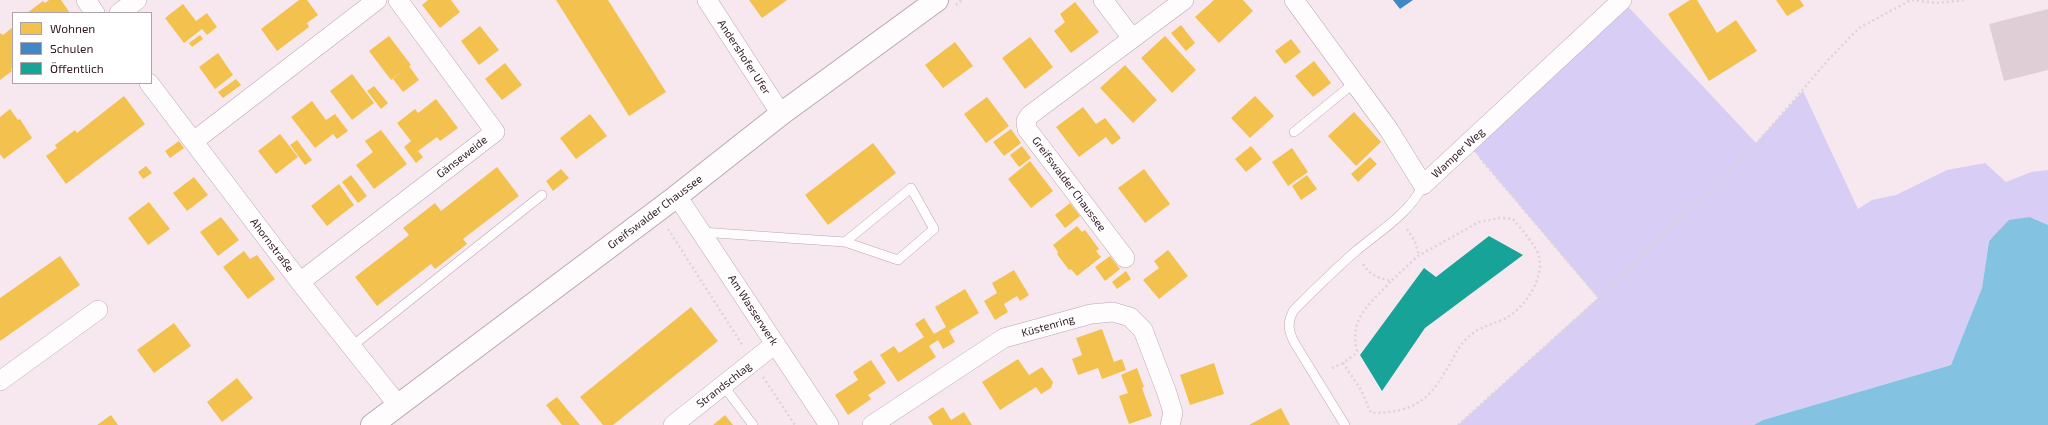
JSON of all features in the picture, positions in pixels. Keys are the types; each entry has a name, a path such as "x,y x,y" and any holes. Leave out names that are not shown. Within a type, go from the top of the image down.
{"main road":[{"name":"Greifswalder Chaussee","path":"372,425 677,196 781,114 937,0"}],"street":[{"path":"86,0 94,12"},
{"path":"120,12 137,0"},
{"path":"194,141 377,0"},
{"name":"Gänseweide","path":"300,282 494,132 398,0"},
{"name":"Andershofer Ufer","path":"707,0 781,114"},
{"path":"1103,0 1132,38"},
{"name":"Greifswalder Chaussee","path":"1126,258 1027,129 1026,121 1030,115 1184,0"},
{"name":"Wamper Weg","path":"1294,0 1407,158 1423,185 1622,0"},
{"name":"Ahornstraße","path":"150,84 300,282 398,405"},
{"name":"Am Wasserwerk","path":"677,196 829,425"},
{"path":"0,381 98,310"},
{"name":"Küstenring","path":"872,425 1004,338 1091,314 1113,312 1130,317 1143,330 1168,392 1173,413 1170,425"},
{"name":"Strandschlag","path":"673,425 775,344"}],"lane":[{"path":"1294,132 1354,83"},
{"path":"1345,425 1294,342 1289,331 1289,319 1294,310 1355,252 1399,216 1418,196 1423,185"},
{"path":"701,232 845,242 898,260 934,229 911,188 845,242"},
{"path":"351,346 542,195"},
{"path":"723,386 753,425"}],"path":[{"path":"1458,425 1598,298 1756,144 1829,59 1859,28 1912,0 1936,3 1967,0"},
{"path":"1468,144 1598,298"},
{"path":"1399,216 1415,242 1419,255"},
{"path":"1332,368 1343,363 1357,351 1354,332 1356,324 1365,308 1419,255 1479,222 1500,218 1513,219 1537,252 1540,264 1538,275 1532,291 1521,305 1507,318 1475,330 1455,353 1436,387 1423,400 1412,406 1391,413 1371,414 1362,390 1343,363"},
{"path":"664,223 795,425"},
{"path":"1355,252 1368,272 1377,278 1391,281"}],"shaded area":[{"path":"1622,0 1756,143 1803,91 1858,209 1872,200 1896,195 1947,170 1985,163 2006,182 2031,172 2048,170 2048,225 2030,217 1989,240 1982,288 1951,365 1763,420 1754,425 1458,425 1598,298 1468,144"}],"water":[{"path":"2030,217 2048,225 2048,425 1754,425 1763,420 1951,365 1982,288 1989,241 2009,220"}],"building: Wohnen":[{"path":"49,0 61,0 69,12 28,12 43,1 45,3"},
{"path":"299,0 307,0 318,15 307,23 309,27 277,51 261,29"},
{"path":"428,0 451,0 460,12 440,28 422,5"},
{"path":"556,0 608,0 666,92 629,116"},
{"path":"749,0 787,0 762,18"},
{"path":"1214,0 1243,0 1253,11 1219,43 1195,17"},
{"path":"1690,0 1697,0 1717,33 1736,20 1757,51 1709,81 1668,14"},
{"path":"1776,0 1800,0 1804,6 1787,16"},
{"path":"1075,2 1099,32 1071,53 1054,31 1065,22 1060,14"},
{"path":"183,4 196,21 207,13 217,27 207,35 202,29 184,43 165,18"},
{"path":"1181,25 1195,43 1186,51 1171,33"},
{"path":"480,26 499,50 479,65 461,41"},
{"path":"12,28 12,71 0,80 0,33 3,35"},
{"path":"200,35 203,39 192,47 189,43"},
{"path":"389,36 411,65 409,66 419,80 403,92 393,79 406,68 391,80 369,51"},
{"path":"1165,36 1196,70 1172,93 1141,58"},
{"path":"1030,37 1053,67 1025,89 1002,58"},
{"path":"1291,39 1301,52 1285,64 1275,51"},
{"path":"955,42 973,66 943,88 925,65"},
{"path":"218,53 233,75 215,89 199,67"},
{"path":"1314,61 1331,83 1313,97 1295,76"},
{"path":"505,63 522,85 502,100 485,79"},
{"path":"1125,65 1157,100 1133,123 1100,88"},
{"path":"352,74 374,103 352,120 330,91"},
{"path":"236,79 241,85 223,98 218,92"},
{"path":"374,86 388,103 381,109 367,91"},
{"path":"124,96 145,124 66,184 46,156 57,148 55,145 75,130 77,133"},
{"path":"1255,96 1274,116 1250,138 1231,118"},
{"path":"987,97 1009,126 986,143 964,114"},
{"path":"436,99 458,128 440,141 437,137 418,151 423,157 416,163 404,147 411,141 397,123 415,109 418,113"},
{"path":"312,101 326,120 335,114 348,131 337,139 333,134 315,148 291,117"},
{"path":"1083,107 1096,124 1105,118 1121,138 1112,145 1106,137 1079,157 1056,127"},
{"path":"10,109 18,120 20,119 32,138 4,159 0,154 0,117"},
{"path":"1354,112 1381,142 1356,166 1328,136"},
{"path":"590,114 607,136 576,159 560,138"},
{"path":"1011,129 1021,143 1004,156 993,142"},
{"path":"381,130 407,164 374,189 356,165 373,152 365,141"},
{"path":"280,134 298,157 276,174 258,151"},
{"path":"297,140 312,160 305,165 290,145"},
{"path":"179,141 184,148 170,158 165,151"},
{"path":"873,143 896,173 828,225 805,195"},
{"path":"1022,146 1031,158 1019,167 1010,155"},
{"path":"1251,146 1262,159 1246,172 1235,159"},
{"path":"1292,148 1308,172 1288,186 1272,162"},
{"path":"1370,157 1377,164 1358,182 1351,174"},
{"path":"1030,161 1053,191 1031,208 1008,179"},
{"path":"146,166 152,173 143,179 138,172"},
{"path":"497,167 519,196 463,239 467,244 435,269 431,264 377,306 355,277 409,235 403,228 435,203 441,211"},
{"path":"561,169 569,178 553,191 546,181"},
{"path":"1144,169 1170,204 1145,223 1118,188"},
{"path":"351,175 367,196 358,203 342,182"},
{"path":"1307,175 1317,189 1301,200 1292,186"},
{"path":"194,177 208,195 187,211 173,193"},
{"path":"339,184 354,205 327,226 311,206"},
{"path":"149,202 170,229 148,245 128,218"},
{"path":"1070,203 1080,216 1065,228 1055,215"},
{"path":"221,217 239,240 218,256 200,232"},
{"path":"1077,226 1082,232 1085,230 1099,249 1096,251 1101,257 1077,276 1071,269 1069,270 1057,254 1058,252 1053,245"},
{"path":"1168,250 1188,276 1159,299 1143,280 1159,268 1154,261"},
{"path":"244,251 250,259 257,255 275,279 248,299 223,267"},
{"path":"60,256 80,285 0,341 0,298"},
{"path":"1110,256 1120,269 1105,281 1095,267"},
{"path":"1014,270 1029,295 1020,301 1017,296 1004,304 1008,312 995,320 984,301 997,293 992,283"},
{"path":"1126,271 1131,279 1117,289 1112,282"},
{"path":"965,289 979,313 949,331 955,342 943,349 938,340 929,346 936,357 898,382 880,355 894,346 899,353 924,337 915,324 924,318 934,334 946,327 935,307"},
{"path":"691,307 718,341 613,425 603,425 580,397"},
{"path":"174,323 191,346 154,373 137,350"},
{"path":"1102,329 1114,362 1122,359 1126,370 1102,379 1098,368 1078,375 1072,359 1082,355 1076,338"},
{"path":"1018,359 1029,375 1042,367 1053,382 1051,388 1041,394 1036,387 1000,410 982,382"},
{"path":"871,360 886,383 868,395 871,399 848,415 835,395 858,380 853,372"},
{"path":"1214,363 1224,394 1190,405 1180,375"},
{"path":"1137,368 1152,416 1129,424 1119,396 1128,393 1121,375"},
{"path":"237,378 253,398 222,422 207,402"},
{"path":"557,397 580,425 562,425 546,405"},
{"path":"943,407 951,420 964,412 972,425 933,425 928,417"},
{"path":"1281,408 1290,425 1249,425"},
{"path":"111,415 118,425 97,425"},
{"path":"725,415 733,425 713,425"}],"building: Schulen":[{"path":"1393,0 1413,0 1400,9"}],"building: Öffentlich":[{"path":"1489,236 1523,255 1425,328 1382,391 1360,355 1424,268 1436,277"}],"building: Sonstige":[{"path":"2048,9 2048,70 2004,81 1989,24"}]}
